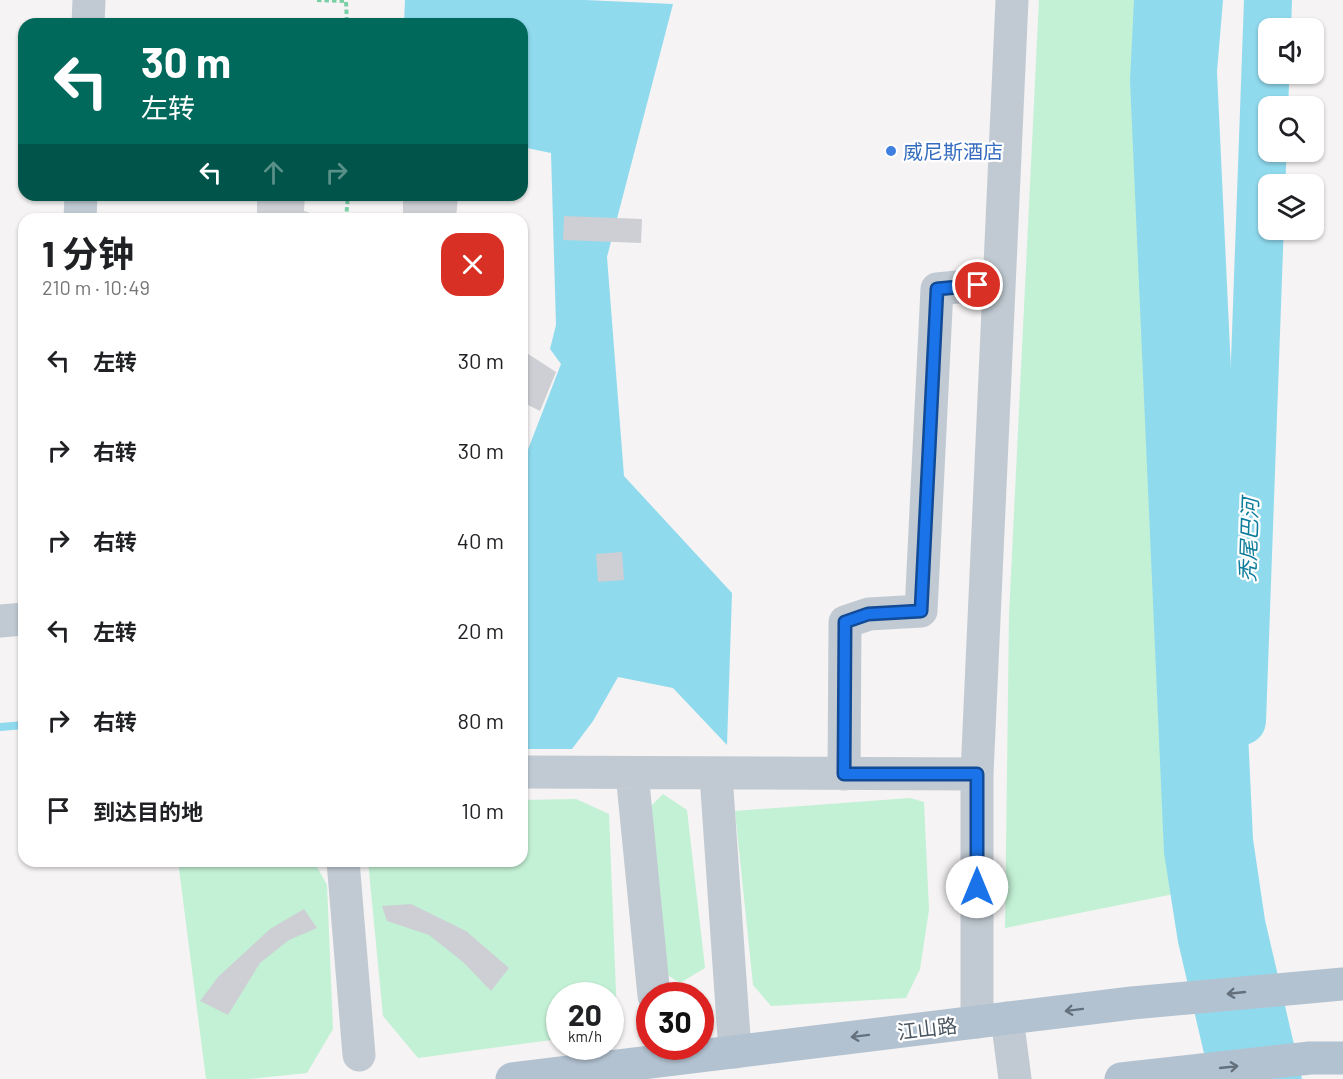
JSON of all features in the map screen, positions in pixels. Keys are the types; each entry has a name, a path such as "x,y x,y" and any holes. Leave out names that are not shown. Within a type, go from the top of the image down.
{"main road":[{"name":"江山路","path":"714,1053 735,1052 1132,1003 1343,984"},
{"name":"江山路","path":"512,1079 636,1058"},
{"path":"1125,1078 1310,1058 1343,1058"}],"street":[{"path":"88,18 89,0"},
{"path":"1012,0 977,774 992,1020 1015,1079"},
{"path":"844,774 845,622 868,614 921,611 937,289 978,285"},
{"path":"0,621 18,620"},
{"path":"528,772 716,775 977,774"},
{"path":"632,773 653,982"},
{"path":"716,775 735,1052"},
{"path":"343,867 359,1055"}],"path":[{"path":"317,0 346,1 347,18"}],"green space":[{"path":"1039,0 1200,0 1174,894 1005,928 1009,615"},
{"path":"663,794 687,810 705,968 682,982 663,972 645,812"},
{"path":"910,798 924,802 929,910 920,969 906,998 771,1006 753,985 735,811"},
{"path":"576,799 609,814 616,982 546,982 546,1041 418,1058 383,1016 369,867 528,867 528,800"},
{"path":"179,867 317,867 327,885 333,1029 307,1073 248,1079 206,1079"}],"water":[{"path":"405,0 585,0 673,4 607,257 624,476 732,593 727,745 673,688 618,677 593,721 572,749 528,749 528,449 561,364 550,349 556,325 551,153 528,148 528,18 404,18"},
{"path":"1134,0 1223,0 1217,72 1253,839 1265,920 1302,1079 1210,1079 1178,942 1164,853 1130,80"}],"building":[{"path":"257,201 305,201 304,211 310,213 257,213"},
{"path":"403,201 458,201 456,213 403,213"},
{"path":"564,216 642,219 641,243 563,240"},
{"path":"528,354 556,372 540,411 528,405"},
{"path":"622,552 624,580 598,582 596,554"},
{"path":"411,904 466,931 509,968 491,991 463,962 429,935 387,921 382,906"},
{"path":"304,909 317,928 289,940 260,963 228,1015 200,1001 218,977 270,929"}],"waterway":[{"name":"秃尾巴河","path":"1242,721 1268,0"},
{"path":"0,727 18,726"}],"place":[{"name":"威尼斯酒店","path":"891,151"}],"route":[{"path":"977,887 977,774 844,774 845,622 868,614 921,611 937,289 978,285"}]}
